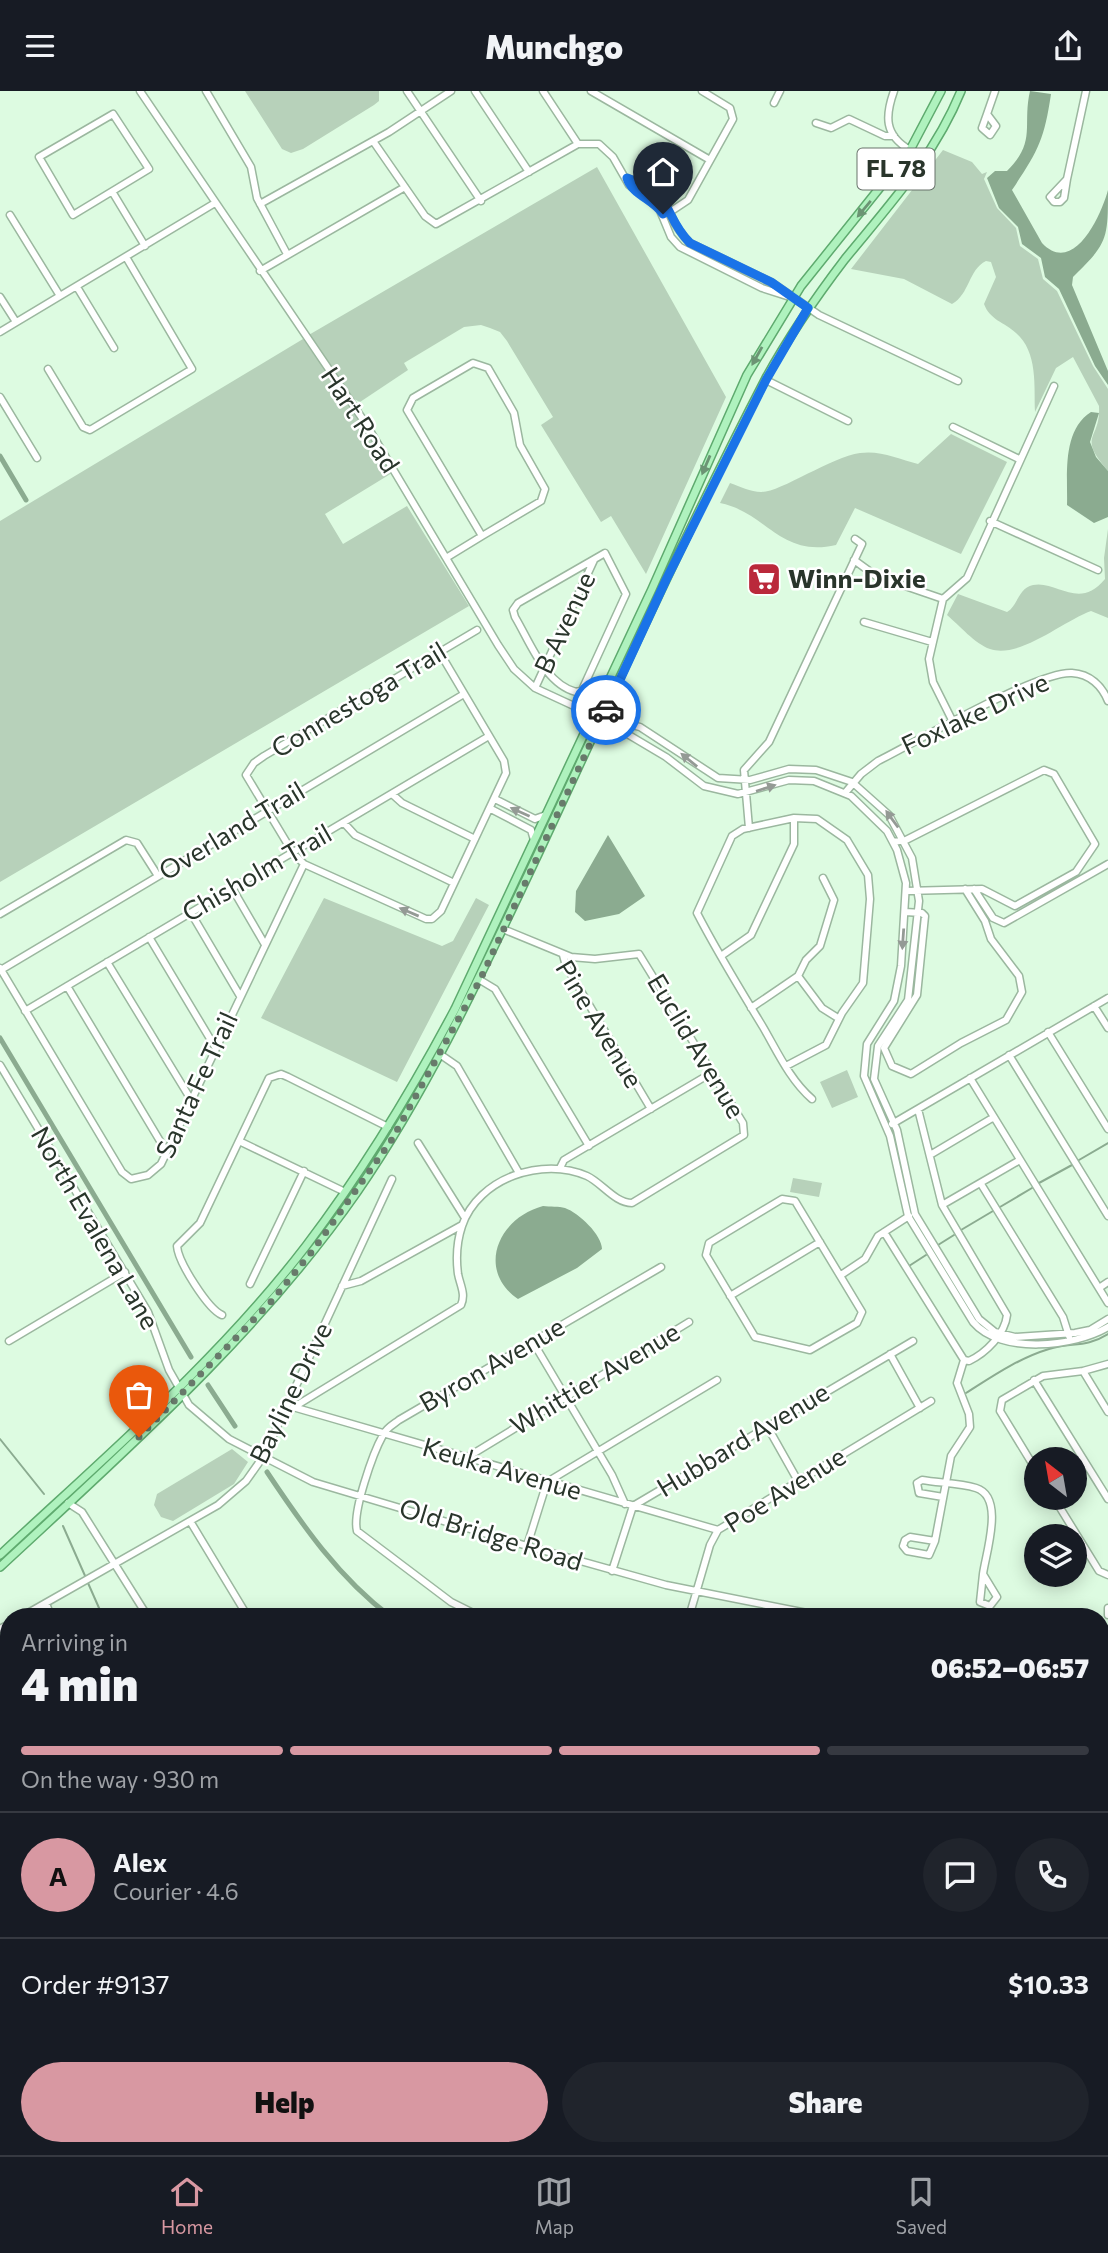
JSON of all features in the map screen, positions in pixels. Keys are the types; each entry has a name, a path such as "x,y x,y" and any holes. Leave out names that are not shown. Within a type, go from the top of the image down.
{"main road":[{"name":"FL 78","path":"0,1567 181,1390 257,1304 345,1192 388,1127 441,1035 593,715 747,375 793,298 910,150 941,91"},
{"name":"FL 78","path":"0,1557 256,1319 301,1266 391,1141 443,1052 480,980 602,719 766,380 808,308 914,177 938,140 961,91"},
{"path":"910,150 917,164 914,177"},
{"path":"692,497 705,503"},
{"path":"441,1035 443,1052"},
{"path":"388,1127 391,1141"}],"street":[{"name":"Hart Road","path":"140,91 366,424 510,664 534,688 602,719"},
{"path":"206,91 251,167 260,204 286,254"},
{"path":"407,91 481,201"},
{"path":"260,204 373,141 451,91"},
{"path":"475,91 529,172"},
{"path":"543,91 578,144"},
{"path":"591,91 709,160"},
{"path":"663,215 688,200 730,124 733,113 702,91"},
{"path":"774,103 780,91"},
{"path":"894,91 886,118 894,136 910,150"},
{"path":"988,114 995,91"},
{"path":"1067,179 1086,91"},
{"path":"113,114 149,169 113,193 73,215 39,157 113,114"},
{"path":"817,123 831,128 849,119 885,136 894,136"},
{"path":"373,141 425,216 436,224 578,144 594,143 605,147 629,185 654,203 663,215 671,237 690,254 762,289 793,298"},
{"path":"627,178 654,191 671,211 680,233 690,243 771,282 808,308 958,381"},
{"path":"260,271 405,187"},
{"path":"113,193 145,246"},
{"path":"0,332 215,203"},
{"path":"10,215 60,296"},
{"path":"48,369 83,428 90,430 192,369 126,257"},
{"path":"77,287 114,348"},
{"path":"0,297 16,322"},
{"path":"446,558 541,501 545,489 520,445 512,407 488,367 478,362 412,398 407,410 482,536"},
{"path":"766,380 848,421"},
{"path":"953,722 931,676 932,642 943,599 967,578 990,521 1054,386"},
{"path":"0,397 37,458"},
{"path":"953,427 1019,459"},
{"path":"990,521 1098,570"},
{"path":"749,828 743,781 747,765 762,753 769,742 862,544 855,539"},
{"path":"605,553 626,594 582,690 578,692 564,688 545,667 515,617 515,606 595,558 605,553"},
{"name":"B Avenue","path":"534,688 595,558"},
{"path":"855,560 876,576 943,599"},
{"path":"864,622 932,642"},
{"name":"Connestoga Trail","path":"267,811 246,775 254,763 477,630"},
{"path":"267,811 293,853 305,865 426,919 432,919 441,911 491,809 506,767 440,653"},
{"name":"Foxlake Drive","path":"845,793 852,782 878,761 1015,691 1063,673 1078,673 1092,679 1108,701"},
{"name":"Overland Trail","path":"0,969 464,694"},
{"path":"602,719 640,727 718,778 743,781 803,768 852,782 884,808 906,840 915,866 918,912 908,1000 881,1039 873,1061 875,1087 890,1124 912,1215 979,1319 996,1336 1089,1338 1108,1327"},
{"path":"602,719 661,754 691,778 712,789 744,793 798,779 821,783 845,793 872,813 893,842 902,863 906,891 897,995 870,1036 863,1062 868,1089 890,1124"},
{"name":"Chisholm Trail","path":"25,1011 489,736"},
{"path":"893,842 906,840 1044,770 1050,770 1092,838 1093,850 1076,872 1015,906 989,891 906,891"},
{"path":"712,789 718,778"},
{"path":"392,795 410,808 475,839"},
{"path":"495,799 535,819 546,815"},
{"path":"491,809 531,830 534,840"},
{"path":"721,956 751,935 794,844 794,818"},
{"path":"786,1066 826,1045 838,1018 863,983 870,898 868,875 855,849 837,830 817,819 794,818 749,828 732,836 697,913 797,1085 812,1099"},
{"path":"344,823 355,835 454,883"},
{"path":"0,914 126,840 137,843 158,876"},
{"name":"Santa Fe Trail","path":"0,969 126,1177 137,1179 153,1173 166,1151 264,943 305,865"},
{"path":"974,889 993,918 1004,923 1107,868"},
{"path":"751,1008 798,977 806,960 820,946 833,906 833,894 823,878"},
{"path":"232,888 264,943"},
{"path":"905,912 918,912 925,916 917,995 900,1027 884,1046 892,1066 911,1074 961,1043 1006,1020 1022,992 1019,976 991,939 985,921 965,889"},
{"path":"191,912 240,996"},
{"name":"Pine Avenue","path":"503,929 564,955 566,966 651,1109"},
{"path":"149,937 215,1047"},
{"name":"Euclid Avenue","path":"560,1168 588,1176 619,1200 632,1203 744,1135 743,1123 639,954 595,959 564,955"},
{"path":"107,962 190,1098"},
{"path":"798,977 822,1008 838,1018"},
{"path":"480,980 495,989 589,1146"},
{"path":"67,986 166,1151"},
{"path":"890,1124 1108,998"},
{"path":"1094,1006 1108,1028"},
{"path":"1048,1032 1108,1129"},
{"path":"443,1052 457,1066 519,1173"},
{"path":"1009,1055 1108,1216"},
{"name":"North Evalena Lane","path":"0,1066 3,1076 125,1272 156,1327 169,1370 181,1390"},
{"path":"342,1286 361,1281 464,1221 493,1187 519,1173 560,1168 564,1160 713,1072"},
{"path":"222,1315 210,1307 181,1259 177,1246 200,1223 268,1079 281,1074 388,1127"},
{"path":"970,1078 1108,1303"},
{"path":"918,1109 942,1205 1007,1315 996,1336 980,1355 969,1361 964,1360"},
{"path":"930,1155 994,1117"},
{"path":"239,1141 345,1192"},
{"path":"290,1406 461,1305 464,1298 457,1264 464,1221 418,1143"},
{"path":"942,1205 1020,1160"},
{"path":"250,1285 304,1171"},
{"name":"Bayline Drive","path":"37,1608 235,1493 263,1457 290,1406 392,1178"},
{"path":"982,1184 1063,1317 1069,1337"},
{"path":"782,1199 789,1199 795,1201 841,1275 862,1312 861,1318 810,1350 755,1337 706,1255 709,1243 782,1199"},
{"path":"841,1275 865,1259 873,1240 912,1215"},
{"path":"884,1232 964,1360 957,1383 969,1414 970,1427 951,1456 935,1541 929,1555 907,1551 903,1546 905,1540 910,1537 935,1541"},
{"path":"730,1296 820,1242"},
{"name":"Byron Avenue","path":"383,1434 399,1420 661,1267"},
{"path":"9,1341 125,1272"},
{"path":"1099,1288 1108,1282"},
{"path":"1069,1337 1090,1330 1108,1319"},
{"name":"Whittier Avenue","path":"466,1458 689,1322"},
{"name":"Hubbard Avenue","path":"612,1571 633,1506 913,1341"},
{"path":"533,1342 624,1496 625,1504"},
{"path":"890,1354 920,1408"},
{"path":"1024,1448 1000,1405 1007,1396 1050,1373 1083,1371 1108,1364"},
{"path":"1083,1371 1108,1412"},
{"path":"527,1546 547,1482 716,1380"},
{"path":"1034,1380 1108,1499"},
{"name":"Old Bridge Road","path":"181,1390 189,1405 214,1428 307,1480 612,1571 770,1608"},
{"name":"Poe Avenue","path":"692,1608 710,1545 718,1530 931,1401"},
{"name":"Keuka Avenue","path":"290,1406 718,1530"},
{"path":"767,1426 798,1481"},
{"path":"383,1434 360,1496 355,1524 363,1538 463,1608"},
{"path":"943,1497 919,1493 917,1483 922,1480 976,1488 990,1500 993,1512 983,1574 979,1602 990,1606 997,1597 983,1574"},
{"path":"68,1503 82,1512 142,1608"},
{"path":"1061,1510 1099,1571 1108,1575"},
{"path":"190,1521 243,1608"},
{"path":"46,1603 48,1608"}],"shaded area":[{"path":"245,91 379,91 379,101 303,149 291,153 282,149"},
{"path":"1030,91 1051,94 1039,145 1012,190 1042,243 1054,251 1065,252 1075,247 1093,226 1108,190 1104,239 1093,256 1073,277 1072,285 1108,371 1108,385 1095,366 1059,289 1045,277 1041,258 1022,244 1018,227 999,208 987,178 995,171 1007,171 1022,151 1027,133"},
{"path":"943,150 972,162 982,174 987,172 984,179 997,208 1016,228 1020,246 1038,259 1043,279 1057,291 1093,366 1108,389 1108,471 1093,450 1092,443 1099,406 1073,357 1056,368 1035,412 1033,370 1028,350 1016,333 994,317 984,304 996,277 991,262 986,261 980,265 958,300 952,304 904,279 851,269"},
{"path":"597,167 726,397 646,574 611,516 601,522 541,425 553,417 500,332 481,325 464,327 404,363 408,370 360,402 350,397 307,336"},
{"path":"303,339 363,425 392,473 325,514 343,544 407,506 469,606 0,882 0,521"},
{"path":"1091,412 1099,413 1090,442 1096,457 1108,471 1108,517 1094,523 1067,505 1070,443 1081,420"},
{"path":"951,434 1007,462 961,554 855,508 836,545 801,545 787,540 750,515 720,503 730,483 753,491 769,491 835,461 860,453 882,454 918,464"},
{"path":"1108,529 1108,618 1091,611 1028,644 1002,651 979,643 947,615 958,594 1007,612 1021,593 1033,585 1051,586 1077,594 1086,593 1105,579 1104,558"},
{"path":"608,835 645,896 619,914 585,921 575,912 576,891"},
{"path":"324,898 442,946 453,941 476,898 489,905 397,1082 261,1018"},
{"path":"847,1070 858,1097 832,1108 820,1082"},
{"path":"793,1178 822,1183 819,1197 790,1192"},
{"path":"543,1206 563,1207 577,1215 594,1231 602,1249 577,1268 518,1299 505,1287 498,1274 498,1246 504,1233 514,1222 527,1212"},
{"path":"232,1449 248,1462 234,1484 173,1521 161,1517 154,1505 157,1494"}],"waterway":[{"path":"0,456 26,500"},
{"path":"0,1038 191,1357"},
{"path":"1079,1160 1108,1143"},
{"path":"1039,1183 1072,1165"},
{"path":"1000,1207 1032,1188"},
{"path":"961,1230 993,1211"},
{"path":"938,1245 954,1235"},
{"path":"909,1266 926,1255"},
{"path":"966,1393 1027,1357 1057,1347 1093,1341 1108,1334"},
{"path":"208,1385 235,1426"},
{"path":"0,1439 44,1494"},
{"path":"267,1472 308,1531 338,1568 380,1608"},
{"path":"63,1526 86,1578"},
{"path":"88,1583 99,1608"}],"way so far":[{"path":"139,1437 270,1303 354,1196 391,1141 430,1076 480,980 606,710"}],"place":[{"name":"Winn-Dixie","path":"764,579"}],"route":[{"path":"606,710 666,580 766,380 808,308 771,282 690,243 680,233 664,200 654,191 627,178 629,185 654,203 663,214"}]}
